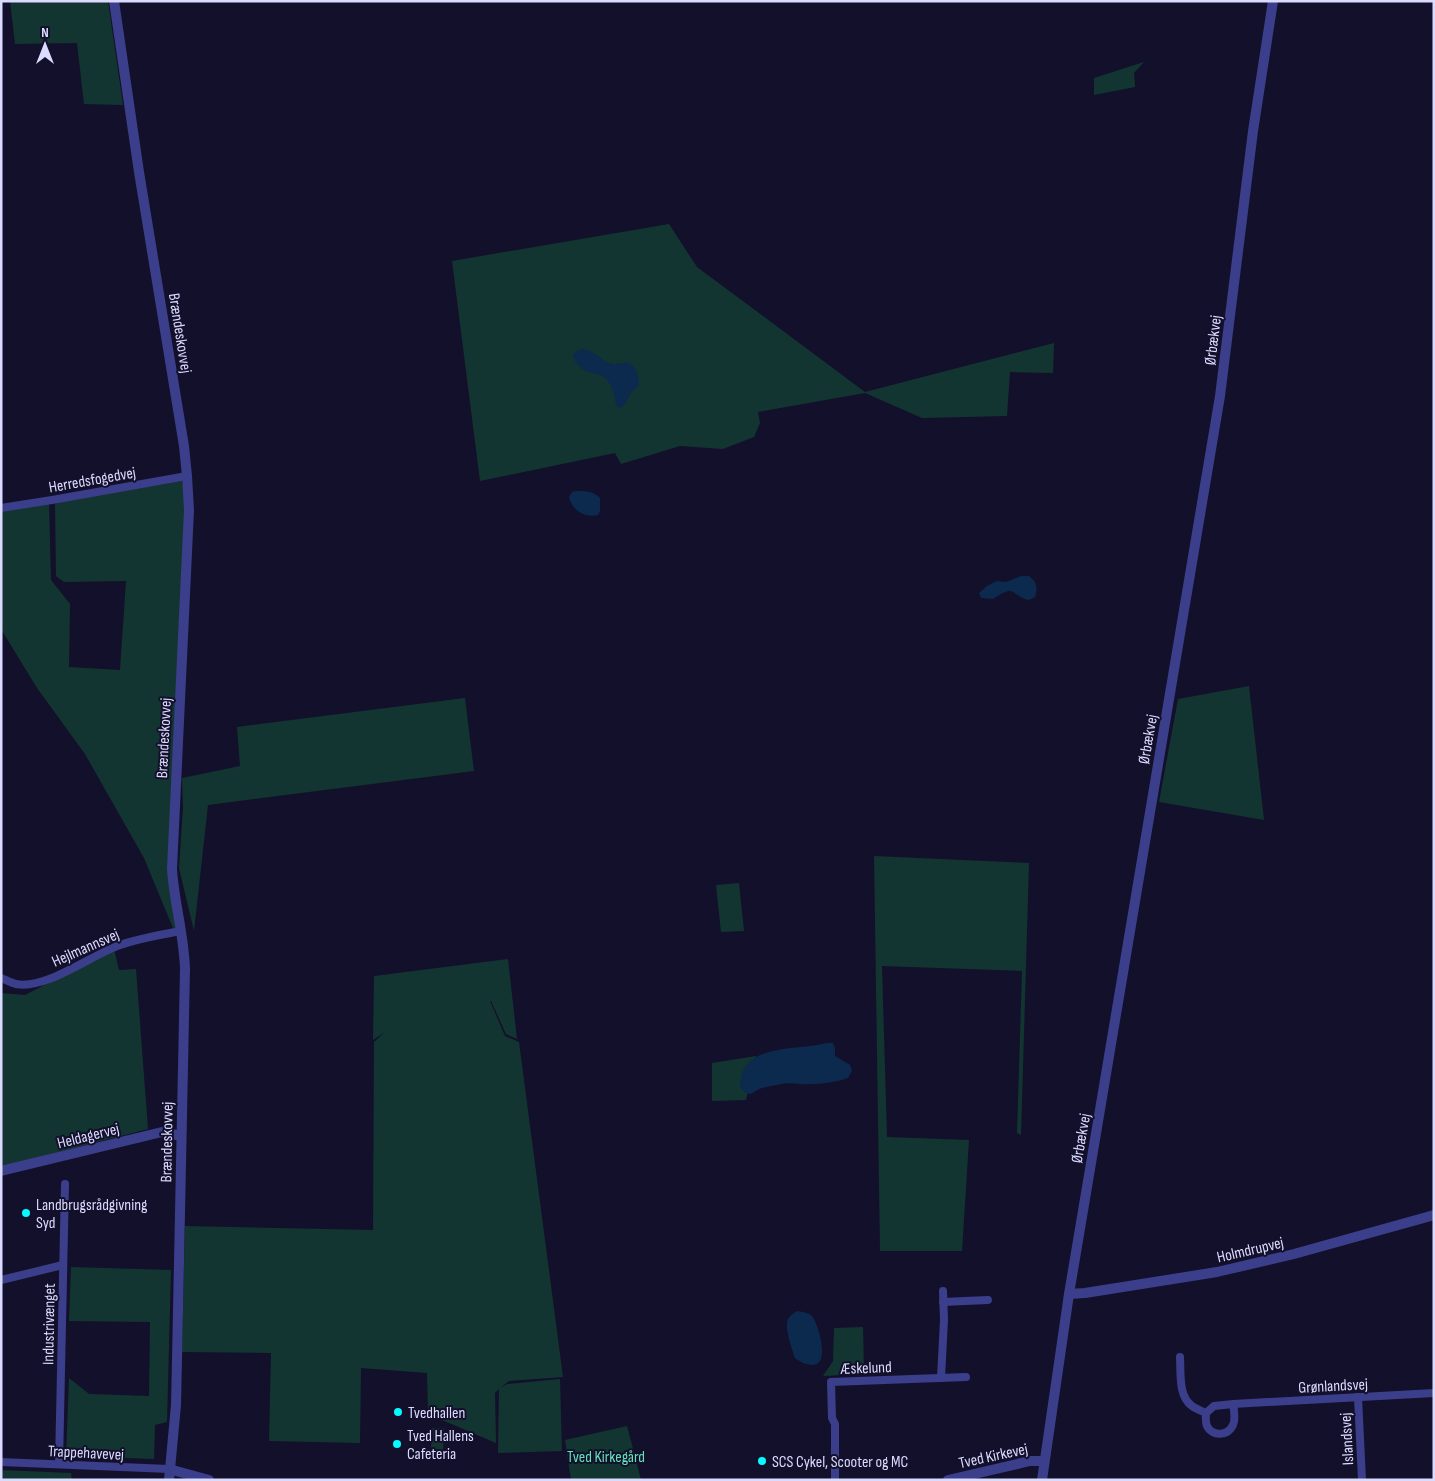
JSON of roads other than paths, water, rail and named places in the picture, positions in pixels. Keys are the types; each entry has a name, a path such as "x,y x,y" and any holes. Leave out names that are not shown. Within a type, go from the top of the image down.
{"street":[{"name":"Brændeskovvej","path":"114,1 139,172 167,340 187,476 189,510 172,869 173,889 184,951 185,969 176,1405 169,1475"},
{"name":"Ørbækvej","path":"1042,1480 1043,1462 1069,1294 1220,396 1253,131 1273,1"},
{"name":"Herredsfogedvej","path":"1,508 187,476"},
{"name":"Hejlmannsvej","path":"1,978 16,984 39,982 118,946 152,936 181,932"},
{"name":"Heldagervej","path":"1,1171 162,1132 181,1136"},
{"name":"Industrivænget","path":"59,1464 65,1184"},
{"name":"Holmdrupvej","path":"1069,1294 1217,1272 1294,1254 1434,1215"},
{"path":"1,1280 63,1265"},
{"path":"941,1378 943,1291"},
{"path":"943,1302 988,1300"},
{"path":"1180,1357 1182,1390 1185,1400 1206,1413 1206,1424 1211,1432 1219,1434 1228,1431 1233,1425 1234,1404"},
{"name":"Æskelund","path":"835,1480 835,1424 832,1418 831,1382 966,1377"},
{"name":"Grønlandsvej","path":"1206,1413 1214,1406 1234,1404 1434,1393"},
{"name":"Islandsvej","path":"1358,1397 1362,1480"},
{"name":"Tved Kirkevej","path":"948,1480 970,1478 1030,1461 1043,1462"},
{"name":"Trappehavevej","path":"1,1462 59,1464 169,1475"},
{"path":"169,1475 208,1480"}],"water":[{"path":"581,349 592,352 609,363 629,363 633,366 638,375 639,384 631,393 624,406 620,408 616,406 612,388 608,381 600,375 584,370 577,364 573,357 575,352"},
{"path":"586,491 600,498 600,511 598,515 588,515 576,510 569,497 572,492"},
{"path":"1021,576 1029,576 1034,580 1037,588 1035,597 1029,600 1010,591 993,599 981,598 979,593 987,586 997,581 1006,582"},
{"path":"833,1043 835,1056 850,1065 852,1071 848,1078 819,1084 782,1084 762,1088 751,1094 746,1093 740,1087 743,1073 749,1062 760,1055 772,1051"},
{"path":"797,1311 812,1316 819,1331 822,1357 814,1365 804,1363 795,1358 792,1349 787,1323 790,1316"}],"place":[{"name":"Landbrugsrådgivning Syd","path":"26,1213"},
{"name":"Tvedhallen","path":"398,1412"},
{"name":"Tved Hallens Cafeteria","path":"397,1444"},
{"name":"SCS Cykel, Scooter og MC","path":"762,1461"}],"park label":[{"name":"Tved Kirkegård","path":"606,1456"}]}
